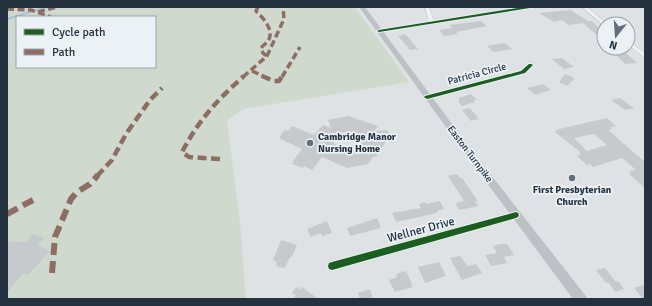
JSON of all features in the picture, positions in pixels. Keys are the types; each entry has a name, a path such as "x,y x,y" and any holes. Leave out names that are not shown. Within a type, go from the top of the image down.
{"main road":[{"name":"Easton Turnpike","path":"362,7 427,97 581,299"}],"street":[{"path":"427,7 432,22"},
{"path":"379,31 530,7"},
{"path":"584,7 596,17"},
{"path":"636,49 645,56"},
{"name":"Patricia Circle","path":"427,97 523,72 531,65"},
{"name":"Wellner Drive","path":"332,266 516,215"}],"shaded area":[{"path":"7,7 355,7 409,82 243,109 227,121 240,222 246,299 7,299"}],"building":[{"path":"570,10 588,21 592,21 596,25 596,34 583,23 569,25 562,20 554,22 539,13"},
{"path":"481,21 487,26 456,32 449,25"},
{"path":"452,28 458,34 444,36 439,30"},
{"path":"405,34 418,49 410,50 398,36"},
{"path":"504,43 513,49 493,52 487,46"},
{"path":"617,56 629,56 637,63 625,64"},
{"path":"562,58 574,67 564,69 552,59"},
{"path":"565,74 575,78 567,86 559,82"},
{"path":"543,84 551,90 535,95 527,88"},
{"path":"471,94 477,100 473,100 475,102 462,106 459,102 459,98"},
{"path":"620,98 634,108 625,110 611,100"},
{"path":"470,108 479,119 471,121 462,110"},
{"name":"Cambridge Manor Nursing Home","path":"348,116 378,126 374,131 387,130 390,135 376,157 374,156 368,164 347,168 322,157 312,170 304,166 303,168 292,164 302,149 280,139 281,138 279,137 285,130 288,131 292,126 314,135 323,125 331,128 328,120","holes":["349,131 364,137 356,148 348,150 333,143 341,133"]},
{"path":"607,118 616,126 610,127 612,129 608,130 645,162 645,188 629,174 631,173 630,171 636,170 622,158 593,167 590,164 587,165 577,156 580,155 580,152 555,132 557,131 555,130","holes":["594,134 607,145 587,151 574,138"]},
{"path":"457,174 460,178 462,178 478,201 475,201 478,206 459,210 455,203 464,201 448,176"},
{"path":"440,201 444,209 433,214 396,222 392,213 421,208 419,204 425,202 426,204"},
{"path":"377,218 381,228 350,236 347,228"},
{"path":"327,221 332,233 322,236 321,233 310,237 307,229"},
{"path":"33,234 44,238 38,245 50,251 28,275 24,273 7,292 7,241 26,242"},
{"path":"281,240 297,245 285,268 276,266 277,262 273,260"},
{"path":"507,244 514,255 504,257 507,263 491,266 485,255 497,253 493,246"},
{"path":"460,256 468,266 476,264 482,273 462,280 450,258"},
{"path":"439,262 446,276 425,283 418,267"},
{"path":"605,268 616,282 618,281 624,289 615,292 608,282 606,283 596,270"},
{"path":"406,271 413,287 395,292 389,280 397,277 396,274"},
{"path":"643,285 645,288 645,299 643,299 634,288"},
{"path":"296,287 300,290 302,287 318,299 293,299 296,295 292,293"},
{"path":"370,289 373,299 360,299 358,293"}],"waterway":[{"path":"17,16 47,7"},
{"path":"7,19 16,16"}],"marked path":[{"path":"38,12 57,7"},
{"path":"258,7 256,11 266,23 270,31 267,43 261,48 263,53 267,56"},
{"path":"220,159 189,157 182,152 194,129 220,97 267,56 284,19 283,7"},
{"path":"7,9 31,10 48,16"},
{"path":"252,71 274,81 279,81 300,47"},
{"path":"52,273 55,237 71,199 77,192 90,184 112,160 126,134 150,100 162,88"},
{"path":"7,214 33,200"}],"cycle path":[{"path":"379,31 530,7"},
{"path":"427,97 523,72 531,65"},
{"path":"332,266 516,215"}],"place":[{"name":"Cambridge Manor Nursing Home","path":"310,143"},
{"name":"First Presbyterian Church","path":"572,178"}]}
